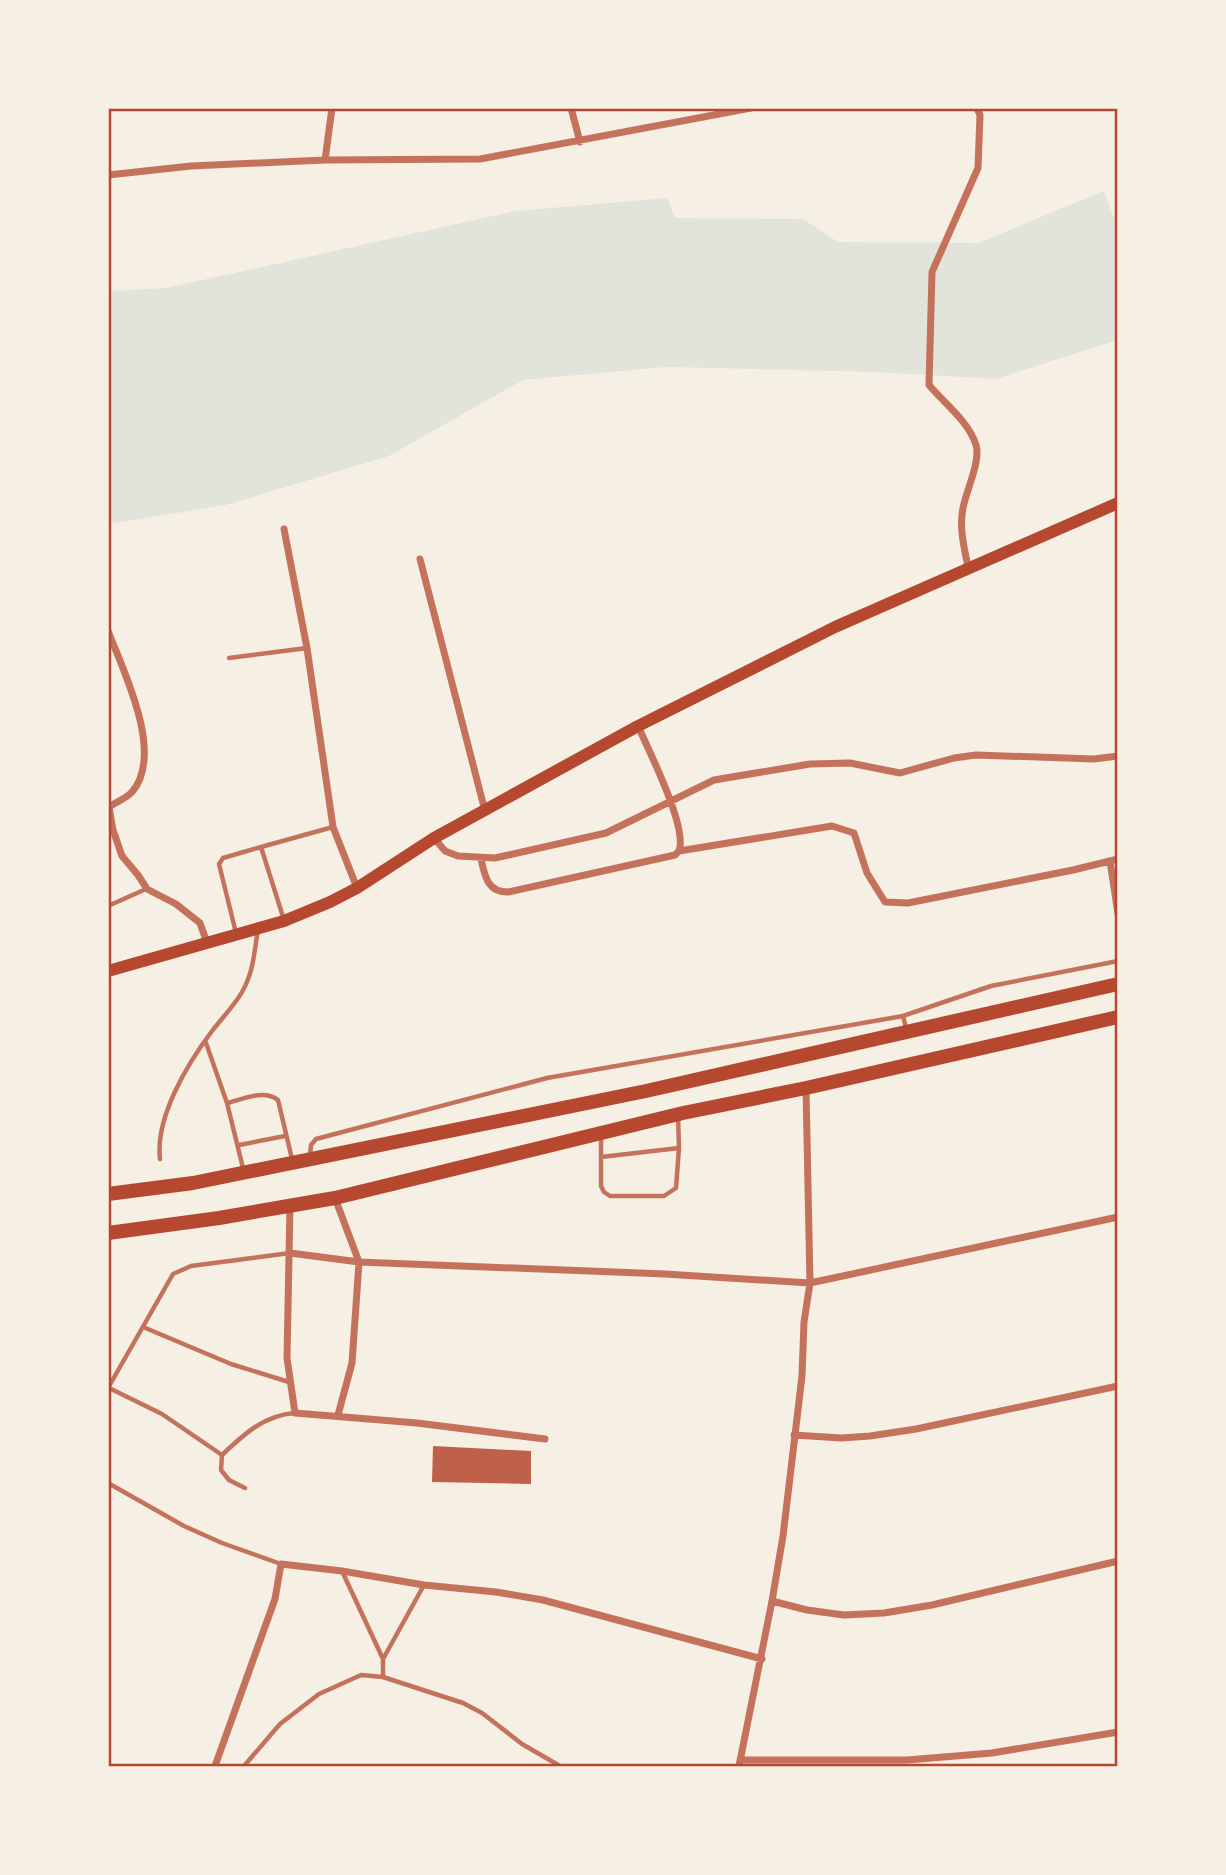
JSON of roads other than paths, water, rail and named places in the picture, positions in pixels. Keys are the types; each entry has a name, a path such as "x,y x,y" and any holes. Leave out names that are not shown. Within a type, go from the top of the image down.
{"highway":[{"path":"108,1194 193,1184 646,1091 1118,984"},
{"path":"108,1233 335,1198 678,1115 1118,1017"}],"main road":[{"path":"108,971 284,921 357,888 434,838 638,726 835,627 1118,503"}],"street":[{"path":"325,160 332,108"},
{"path":"571,108 580,142"},
{"path":"108,175 191,166 325,160 480,159 751,108"},
{"path":"968,567 961,530 963,509 976,460 976,445 966,427 929,385 929,371 932,272 978,168 980,115 977,108"},
{"path":"284,529 307,648 333,827 357,888"},
{"path":"420,559 485,810"},
{"path":"108,631 141,725 145,752 141,773 132,792 109,807 113,830 122,856 147,889 176,904 200,923 208,944"},
{"path":"638,726 671,802 681,844 679,852"},
{"path":"434,838 445,851 457,856 495,858 606,833 714,780 810,764 850,763 900,773 954,758 976,755 1094,759 1118,756"},
{"path":"481,859 487,882 499,892 508,892 679,852 832,826 853,833 867,873 885,902 908,903 1114,860 1118,914"},
{"path":"806,1088 810,1283 804,1322 802,1376 783,1536 762,1658 739,1763 907,1760 992,1753 1118,1732"},
{"path":"335,1198 359,1262 352,1363 348,1387 338,1415"},
{"path":"290,1206 287,1358 295,1413 338,1415 545,1439"},
{"path":"290,1253 359,1262 665,1274 810,1283 1118,1217"},
{"path":"794,1435 841,1438 870,1436 916,1429 1118,1386"},
{"path":"772,1601 807,1610 844,1615 884,1613 932,1605 1118,1561"},
{"path":"215,1766 275,1600 281,1564 543,1600 762,1658"}],"lane":[{"path":"229,659 307,648"},
{"path":"236,934 219,864 223,858 333,827"},
{"path":"261,847 284,921"},
{"path":"108,906 147,889"},
{"path":"160,1159 159,1146 169,1103 193,1060 241,994 254,965 258,929"},
{"path":"309,1161 316,1139 506,1088 547,1078 903,1016 991,986 1118,961"},
{"path":"903,1016 907,1031"},
{"path":"205,1042 228,1103 244,1173"},
{"path":"228,1103 265,1094 278,1100 293,1164"},
{"path":"601,1133 604,1192 610,1196 664,1196 676,1188 678,1115"},
{"path":"239,1145 285,1136"},
{"path":"601,1157 679,1148"},
{"path":"222,1455 162,1415 109,1388 173,1274 191,1266 290,1253"},
{"path":"143,1326 231,1364 289,1382"},
{"path":"245,1488 229,1480 221,1470 222,1455 248,1430 279,1414 295,1413"},
{"path":"108,1483 184,1526 281,1564"},
{"path":"342,1571 383,1659 383,1677"},
{"path":"383,1659 424,1585"},
{"path":"244,1766 280,1724 319,1695 361,1675 383,1677 463,1703 482,1713 522,1744 560,1766"}]}
